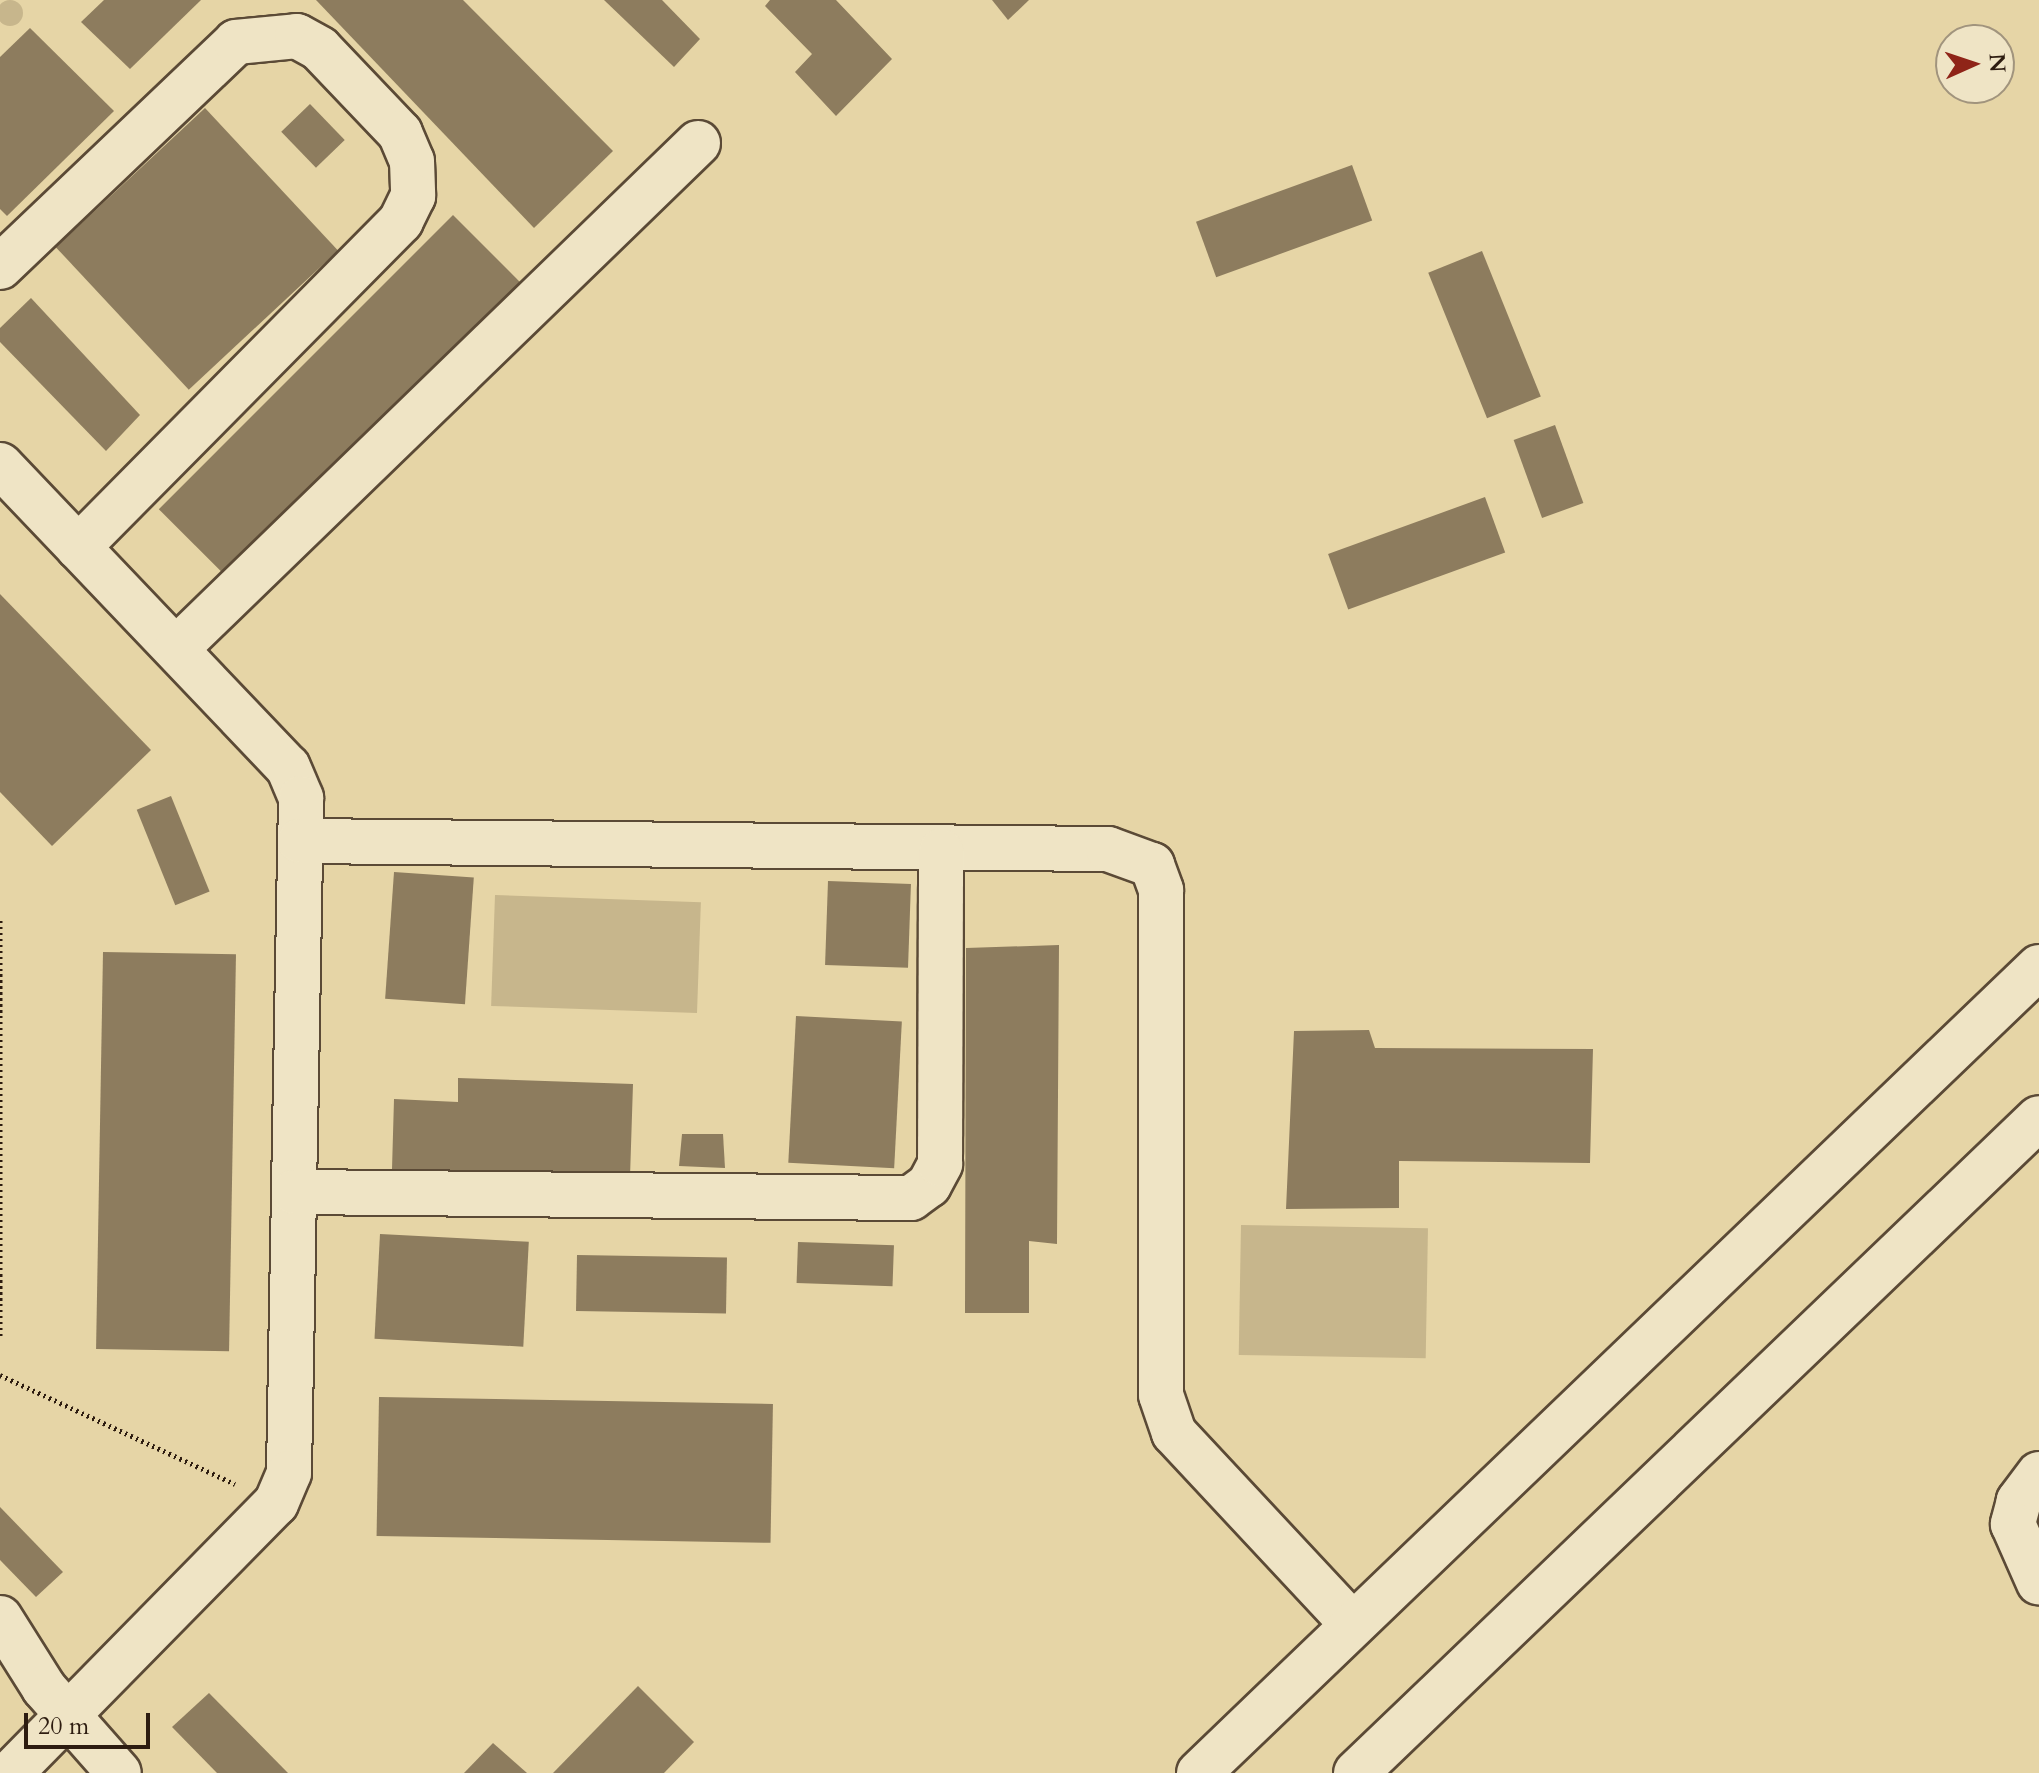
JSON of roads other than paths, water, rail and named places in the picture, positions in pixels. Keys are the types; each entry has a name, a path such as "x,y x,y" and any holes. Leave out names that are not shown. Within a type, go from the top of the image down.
{"street":[{"path":"0,267 236,42 297,36 320,49 400,133 412,161 413,196 401,221 78,547"},
{"path":"176,649 698,143"},
{"path":"0,465 288,767 301,798 289,1473 276,1503 69,1717 11,1773 0,1764"},
{"path":"300,841 941,851 1108,849 1152,865 1161,890 1161,1395 1174,1433 1353,1625"},
{"path":"294,1192 911,1198 929,1185 940,1164 941,851"},
{"path":"1199,1773 2039,967"},
{"path":"1356,1773 2039,1118"},
{"path":"2039,1474 2019,1501 2013,1524 2039,1583"},
{"path":"0,1618 69,1717 119,1773"}]}
